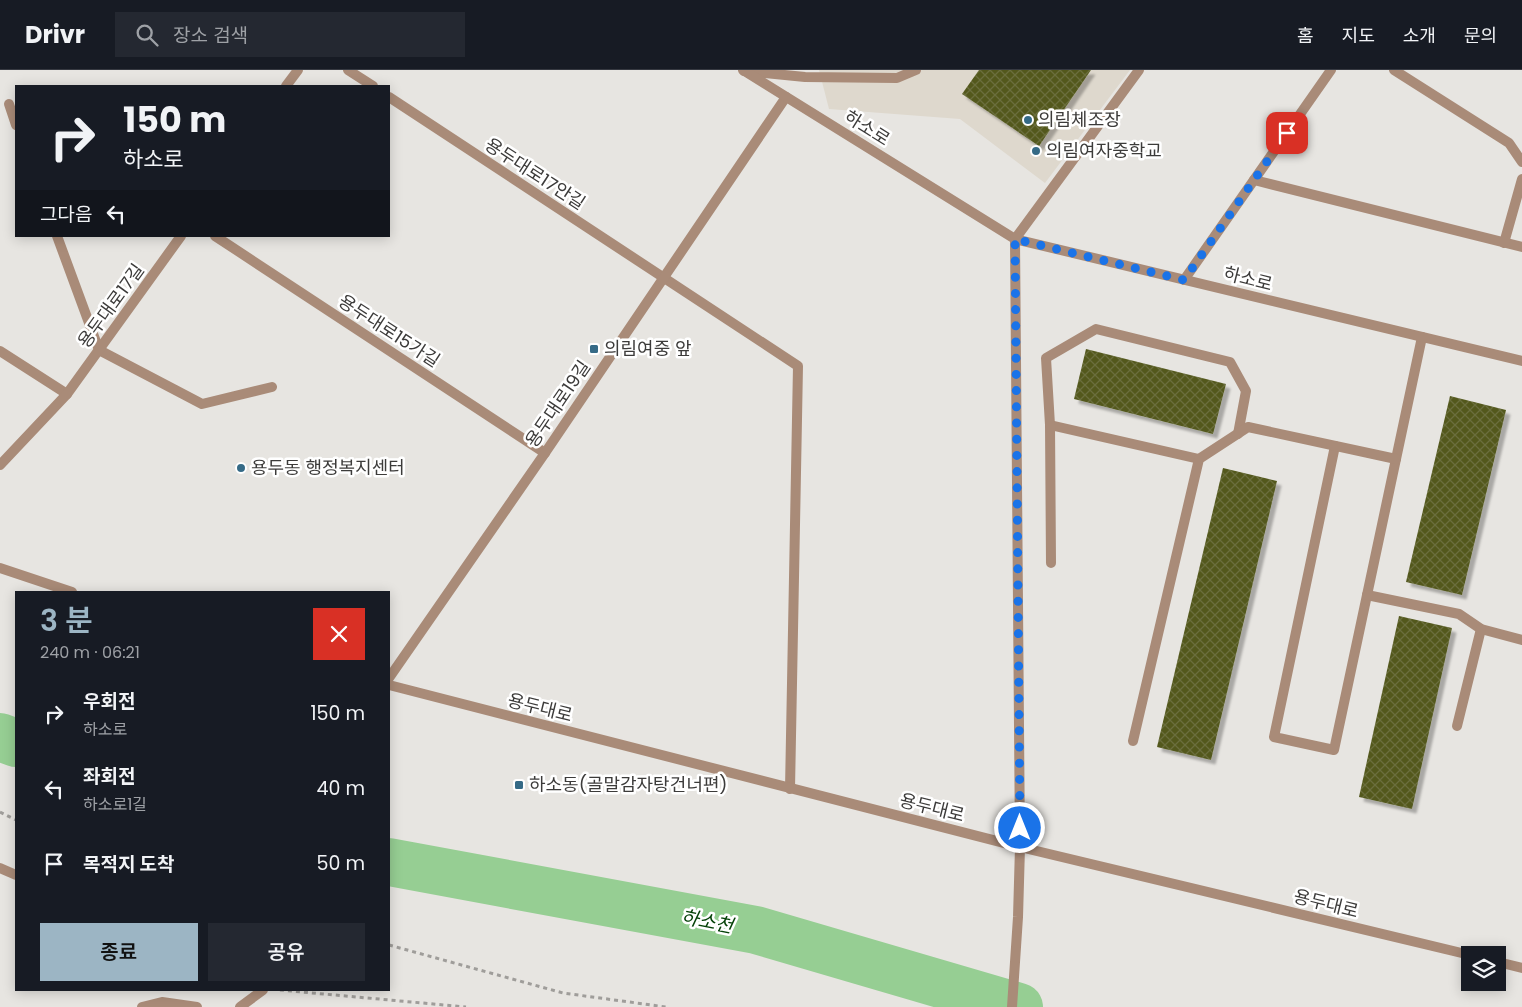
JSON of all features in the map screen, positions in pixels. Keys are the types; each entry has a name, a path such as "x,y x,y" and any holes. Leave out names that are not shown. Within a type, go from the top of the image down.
{"street":[{"path":"287,85 298,70"},
{"path":"348,70 371,85"},
{"path":"744,70 805,77 897,78 916,70"},
{"name":"하소로","path":"744,70 1015,239 1522,361"},
{"path":"1012,1007 1020,847 1015,239 1139,70"},
{"path":"1184,280 1331,70"},
{"path":"1394,70 1509,144 1522,162"},
{"name":"용두대로19길","path":"390,677 545,453 786,97"},
{"name":"용두대로17안길","path":"390,98 798,366 790,788"},
{"path":"8,104 15,122"},
{"path":"1504,242 1522,178"},
{"path":"1254,180 1522,247"},
{"path":"57,237 99,350 202,404 272,387"},
{"name":"용두대로17길","path":"0,465 67,394 180,237"},
{"name":"용두대로15가길","path":"217,237 545,453"},
{"path":"1051,563 1050,425 1046,358 1096,329 1230,362 1246,391 1238,434"},
{"path":"1335,446 1274,737 1334,750 1422,337"},
{"path":"0,351 67,394"},
{"path":"1050,425 1199,459"},
{"path":"1133,741 1199,459 1248,426 1396,459"},
{"path":"0,568 69,591"},
{"path":"1367,595 1459,614 1481,629 1522,640"},
{"path":"1457,726 1481,629"},
{"name":"용두대로","path":"390,685 1020,847 1461,953"},
{"path":"0,868 15,875"},
{"path":"1506,964 1522,968"},
{"path":"240,1007 261,991"},
{"path":"142,1007 162,1002 197,1007"}],"path":[{"path":"0,812 15,820"},
{"path":"390,944 563,993 666,1007"},
{"path":"291,991 466,1007"}],"shaded area":[{"name":"의림여자중학교","path":"819,70 1130,70 1045,183 960,119 829,109"}],"building":[{"name":"의림체조장","path":"979,70 1091,70 1039,146 962,94"},
{"path":"1086,349 1226,384 1213,434 1074,399"},
{"path":"1450,396 1506,410 1462,595 1406,582"},
{"path":"1223,468 1277,481 1211,760 1157,747"},
{"path":"1399,616 1452,628 1412,809 1359,797"}],"waterway":[{"name":"하소천","path":"0,737 15,743"},
{"name":"하소천","path":"390,862 756,930 1019,1007"}],"place":[{"name":"의림체조장","path":"1028,120"},
{"name":"의림여자중학교","path":"1036,151"},
{"name":"의림여중 앞","path":"594,349"},
{"name":"용두동 행정복지센터","path":"241,468"},
{"name":"하소동(골말감자탕건너편)","path":"519,785"}],"route":[{"path":"1020,828 1015,239 1184,280 1287,133"}]}
